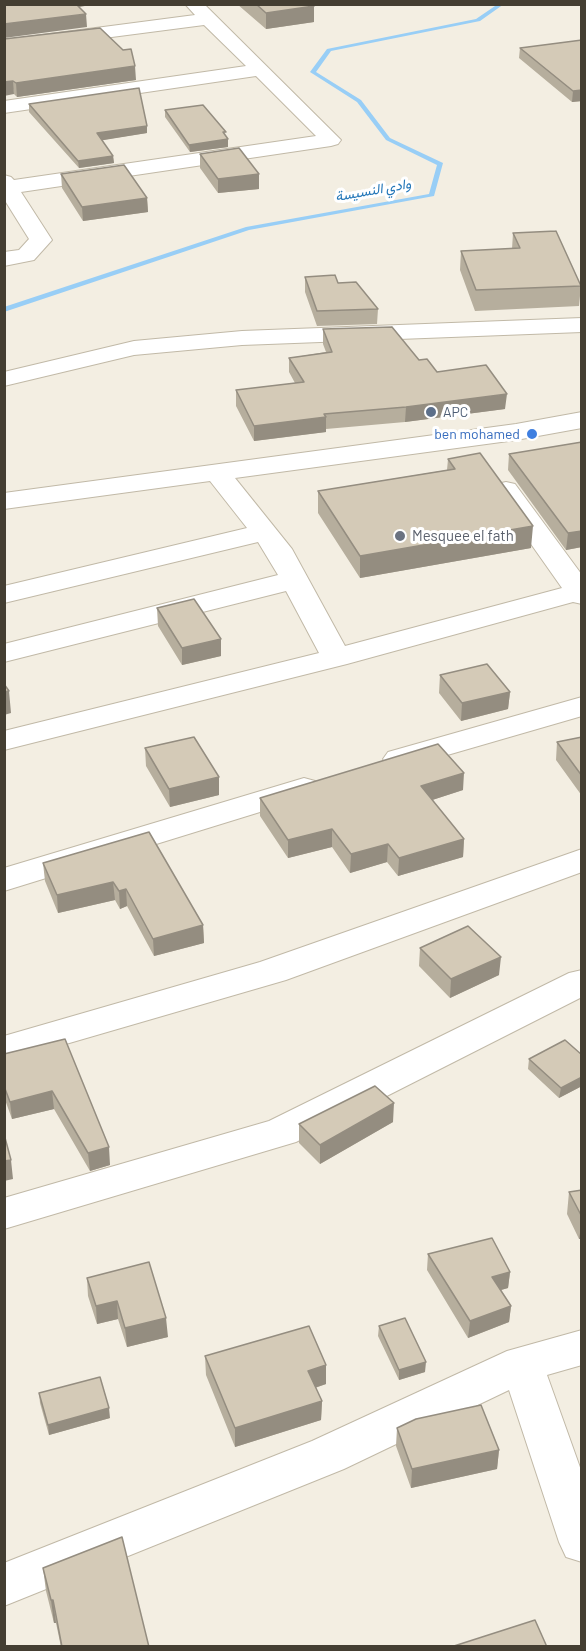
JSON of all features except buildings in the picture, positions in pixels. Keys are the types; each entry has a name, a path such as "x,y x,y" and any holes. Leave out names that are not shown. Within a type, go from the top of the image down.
{"street":[{"path":"4,258 26,255 41,240 6,185 331,140 193,4"},
{"path":"4,46 208,19"},
{"path":"4,106 260,70"},
{"path":"4,379 134,348 242,338 582,325"},
{"path":"4,501 216,472 480,454 582,420"},
{"path":"4,741 580,594 480,454"},
{"path":"216,472 278,549 336,658"},
{"path":"4,594 264,532"},
{"path":"4,653 294,580"},
{"path":"375,766 582,706"},
{"path":"4,880 330,780"},
{"path":"4,1049 273,971 582,860"},
{"path":"4,1214 282,1132 582,982"},
{"path":"4,1586 328,1455 522,1364 582,1347"},
{"path":"522,1364 582,1542"}],"waterway":[{"name":"وادي النسيسة","path":"4,310 248,228 432,195 441,164 388,139 359,101 313,72 329,50 478,20 502,4"}],"place":[{"name":"APC","path":"431,412"},
{"name":"ben mohamed","path":"532,434"},
{"name":"Mesquee el fath","path":"400,536"}]}
